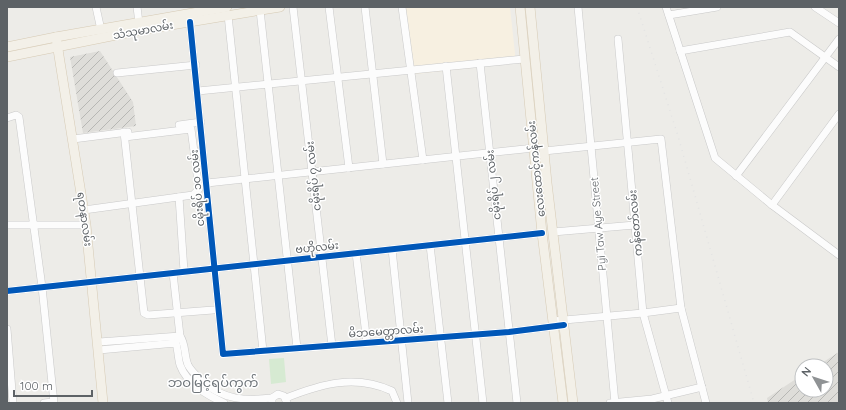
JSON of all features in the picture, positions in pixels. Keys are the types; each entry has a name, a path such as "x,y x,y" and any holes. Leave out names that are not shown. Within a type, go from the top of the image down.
{"main road":[{"name":"သံသုမာလမ်း","path":"7,47 139,23 227,11 280,7"},
{"name":"လေးထောင့်ကန်လမ်း","path":"520,7 542,233 563,403"},
{"name":"လေးထောင့်ကန်လမ်း","path":"530,7 547,183 573,403"},
{"name":"သံသုမာလမ်း","path":"7,57 190,22 227,11"},
{"name":"ရတနာလမ်း","path":"56,37 86,225 93,281 103,403"},
{"path":"537,184 547,183"},
{"path":"542,233 553,232"}],"street":[{"path":"96,7 101,30"},
{"path":"136,7 139,23"},
{"name":"ငမိုးရိပ် ၇ လမ်း","path":"293,7 332,346"},
{"path":"329,7 348,168"},
{"path":"366,7 383,164"},
{"path":"402,7 423,160"},
{"name":"Pyi Taw Aye Street","path":"578,7 615,403"},
{"path":"666,7 715,158 772,206 839,255"},
{"path":"669,15 718,7"},
{"path":"815,7 839,23"},
{"path":"258,9 297,348"},
{"path":"227,11 262,351"},
{"name":"ငမိုးရိပ် ၁၀ လမ်း","path":"190,22 196,65 223,352"},
{"path":"680,51 790,32 839,67"},
{"name":"ကန်တော်လမ်း","path":"618,39 643,313 667,399"},
{"path":"736,176 839,39"},
{"path":"198,91 524,59"},
{"name":"ငမိုးရိပ် ၂ လမ်း","path":"480,63 517,403"},
{"path":"117,73 196,65"},
{"path":"446,66 466,241 482,403"},
{"path":"772,206 839,114"},
{"path":"7,118 18,116 34,225 54,403 44,403"},
{"path":"125,134 201,122"},
{"path":"73,139 191,129 199,189 193,195 132,205 84,210"},
{"path":"125,134 143,310 145,315 178,314 214,310"},
{"path":"544,151 661,139 681,308 706,403"},
{"path":"207,183 534,148"},
{"path":"179,197 184,271"},
{"path":"7,225 86,225"},
{"path":"553,232 635,225"},
{"name":"ဗဟိုလမ်း","path":"7,291 542,233"},
{"path":"430,245 448,403"},
{"path":"392,249 408,403"},
{"path":"356,253 367,343"},
{"path":"173,273 180,336 188,365 198,378 219,394 232,398 272,401 278,394 286,400 314,386 336,382 359,382 383,387 392,391 397,403"},
{"name":"မိဘမေတ္တာလမ်း","path":"223,352 226,355 297,348 509,332 606,316 681,308"},
{"path":"7,329 13,403"},
{"path":"99,346 180,336"},
{"path":"180,336 176,343 181,365 187,376 204,392 224,403"},
{"path":"99,346 176,343"},
{"path":"610,403 667,399 702,387"}],"shaded area":[{"path":"401,7 510,7 516,63 408,75"},
{"path":"100,51 133,102 136,126 83,133 70,57"},
{"path":"839,352 839,403 768,403 767,398 794,380 794,398 834,398 834,358 830,358"}],"green space":[{"path":"284,358 286,382 271,384 269,359"}],"railway":[{"path":"637,7 678,136 754,403"}],"cycle path":[{"path":"190,22 223,354 509,332 564,325"},
{"path":"7,291 542,233"}],"district":[{"name":"ဘဝမြင့်ရပ်ကွက်","path":"213,382"}]}
